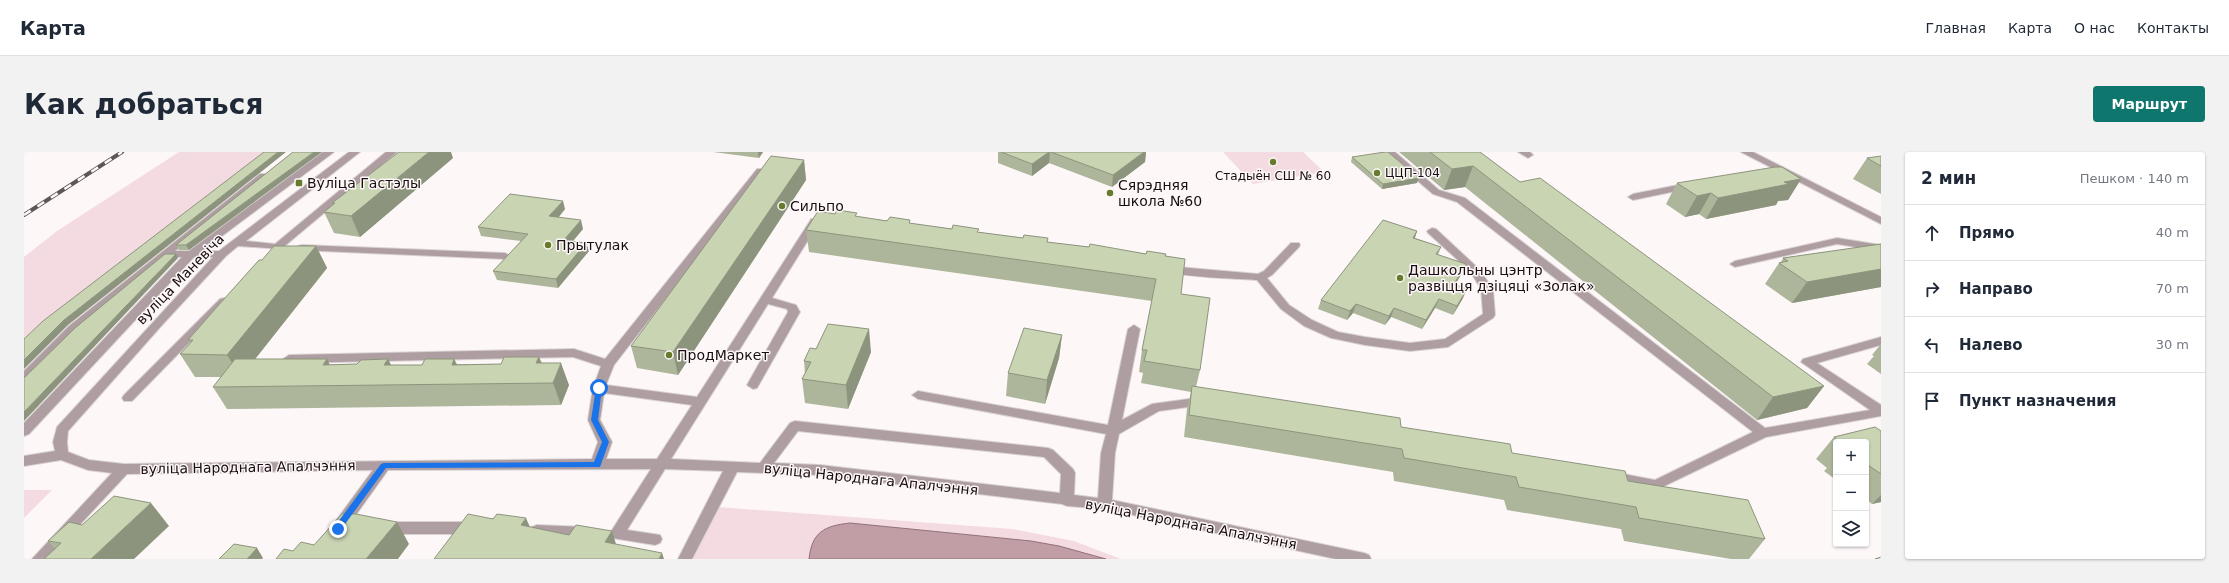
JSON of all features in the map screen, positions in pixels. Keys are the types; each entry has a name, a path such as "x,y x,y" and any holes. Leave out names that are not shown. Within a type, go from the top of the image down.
{"street":[{"path":"24,431 191,254 329,152"},
{"name":"вуліца Маневіча","path":"62,455 60,442 62,430 159,321 222,254 355,152"},
{"path":"266,258 277,247 392,152"},
{"path":"1389,152 1436,192 1461,200 1763,433"},
{"path":"1746,152 1881,221"},
{"path":"1763,172 1778,169"},
{"path":"24,378 73,329 164,254 269,171"},
{"path":"597,465 605,442 594,420 599,388 608,364 760,171"},
{"path":"1633,197 1702,183"},
{"path":"617,534 702,402 764,300 815,221 823,218"},
{"path":"1260,277 1285,307 1308,323 1335,335 1410,347 1448,343 1488,316 1487,289 1474,269 1432,231"},
{"path":"1735,264 1837,241 1881,248"},
{"path":"235,243 277,247 505,256"},
{"path":"1152,266 1198,273 1260,277 1268,273 1295,245"},
{"path":"164,254 222,254"},
{"path":"128,398 233,292"},
{"path":"753,384 794,312 792,307 787,305 764,300"},
{"path":"1105,504 1108,453 1134,329"},
{"path":"1881,341 1807,362 1881,411"},
{"path":"289,359 574,354 608,364"},
{"path":"599,388 702,402"},
{"path":"918,395 1113,431 1156,407 1205,401 1212,402"},
{"path":"1601,474 1656,485 1763,433 1881,411"},
{"path":"764,467 795,426 1048,453 1068,473 1067,501"},
{"path":"24,461 62,455"},
{"name":"вуліца Народнага Апалчэння","path":"62,455 88,465 124,469 662,464 820,470 1067,501 1105,504 1364,559"},
{"path":"353,528 335,531 384,466"},
{"path":"685,559 733,466"},
{"path":"39,559 124,469"},
{"path":"369,528 467,534 486,529"},
{"path":"525,530 617,534 655,539"}],"shaded area":[{"path":"179,152 266,152 24,342 24,257 57,231"},
{"name":"Стадыён СШ № 60","path":"1223,152 1303,152 1324,172 1253,184"},
{"path":"24,490 52,490 24,518"},
{"path":"717,507 1012,529 1074,541 1121,559 691,559"},
{"path":"850,523 1031,541 1059,546 1106,559 809,559 813,542 821,532 833,526"}],"building":[{"path":"264,152 278,152 64,320 24,360 24,339 43,321"},
{"path":"293,152 314,152 186,245 176,245"},
{"path":"399,152 429,152 351,216 324,212 335,203 332,203"},
{"path":"1001,152 1049,152 1032,164"},
{"path":"1051,152 1144,152 1113,175"},
{"path":"1388,152 1419,178 1383,184 1352,157"},
{"path":"1430,152 1480,152 1520,182 1540,178 1824,386 1773,397 1473,166 1452,169"},
{"path":"771,156 804,160 673,352 631,346"},
{"path":"1881,156 1881,166 1867,158"},
{"path":"1782,167 1801,179 1784,182 1789,184 1718,198 1711,193 1697,196 1677,183"},
{"name":"Прытулак","path":"510,194 563,201 549,216 581,220 564,240 586,243 556,279 493,271 528,234 478,227"},
{"path":"837,210 857,213 855,216 887,221 890,217 910,220 909,223 952,229 953,225 979,229 977,232 1023,238 1024,235 1048,238 1047,242 1089,247 1090,244 1146,254 1147,251 1185,259 1181,294 1210,298 1200,370 1144,361 1147,350 1142,350 1156,279 806,230 818,211 835,214"},
{"name":"Дашкольны цэнтр развіцця дзіцяці «Золак»","path":"1383,220 1417,231 1413,238 1441,247 1436,254 1466,264 1454,284 1467,289 1457,306 1439,299 1426,320 1394,308 1389,316 1356,304 1350,311 1321,300"},
{"path":"1881,244 1881,269 1807,282 1779,263 1788,261 1783,258"},
{"path":"274,246 316,246 227,355 180,354 193,340 188,340 259,260 262,260"},
{"path":"165,254 176,254 24,412 24,377 75,328"},
{"path":"828,324 869,329 846,385 802,379 811,362 804,361 810,348 816,349"},
{"path":"1024,328 1062,335 1047,380 1008,373"},
{"path":"504,357 539,357 536,363 561,363 553,383 213,387 235,359 327,359 323,365 357,364 361,360 388,359 384,365 422,365 425,359 454,359 452,365 501,364"},
{"path":"1192,386 1400,418 1401,427 1510,444 1512,453 1625,471 1628,481 1748,500 1765,539 1639,518 1636,507 1519,487 1516,477 1404,458 1402,449 1189,415"},
{"path":"1875,427 1881,431 1881,474 1869,466 1869,439 1836,439 1834,437"},
{"path":"114,496 151,503 91,559 44,559 61,543 48,541 69,522 82,525"},
{"path":"342,514 356,514 397,522 366,559 276,559 284,549 293,551 301,542 314,545"},
{"path":"468,514 493,519 497,514 526,518 521,525 569,535 576,525 612,531 605,542 662,553 659,559 434,559"},
{"path":"234,544 257,548 247,559 219,559"}],"railway":[{"path":"24,215 122,152"}],"place":[{"name":"Стадыён СШ № 60","path":"1273,162"},
{"name":"ЦЦП-104","path":"1377,173"},
{"name":"Вуліца Гастэлы","path":"299,183"},
{"name":"Сярэдняя школа №60","path":"1110,193"},
{"name":"Сильпо","path":"782,206"},
{"name":"Прытулак","path":"548,245"},
{"name":"Дашкольны цэнтр развіцця дзіцяці «Золак»","path":"1400,278"},
{"name":"ПродМаркет","path":"669,355"}],"route":[{"path":"338,529 384,466 410,464 597,465 605,442 594,420 599,388"}]}
